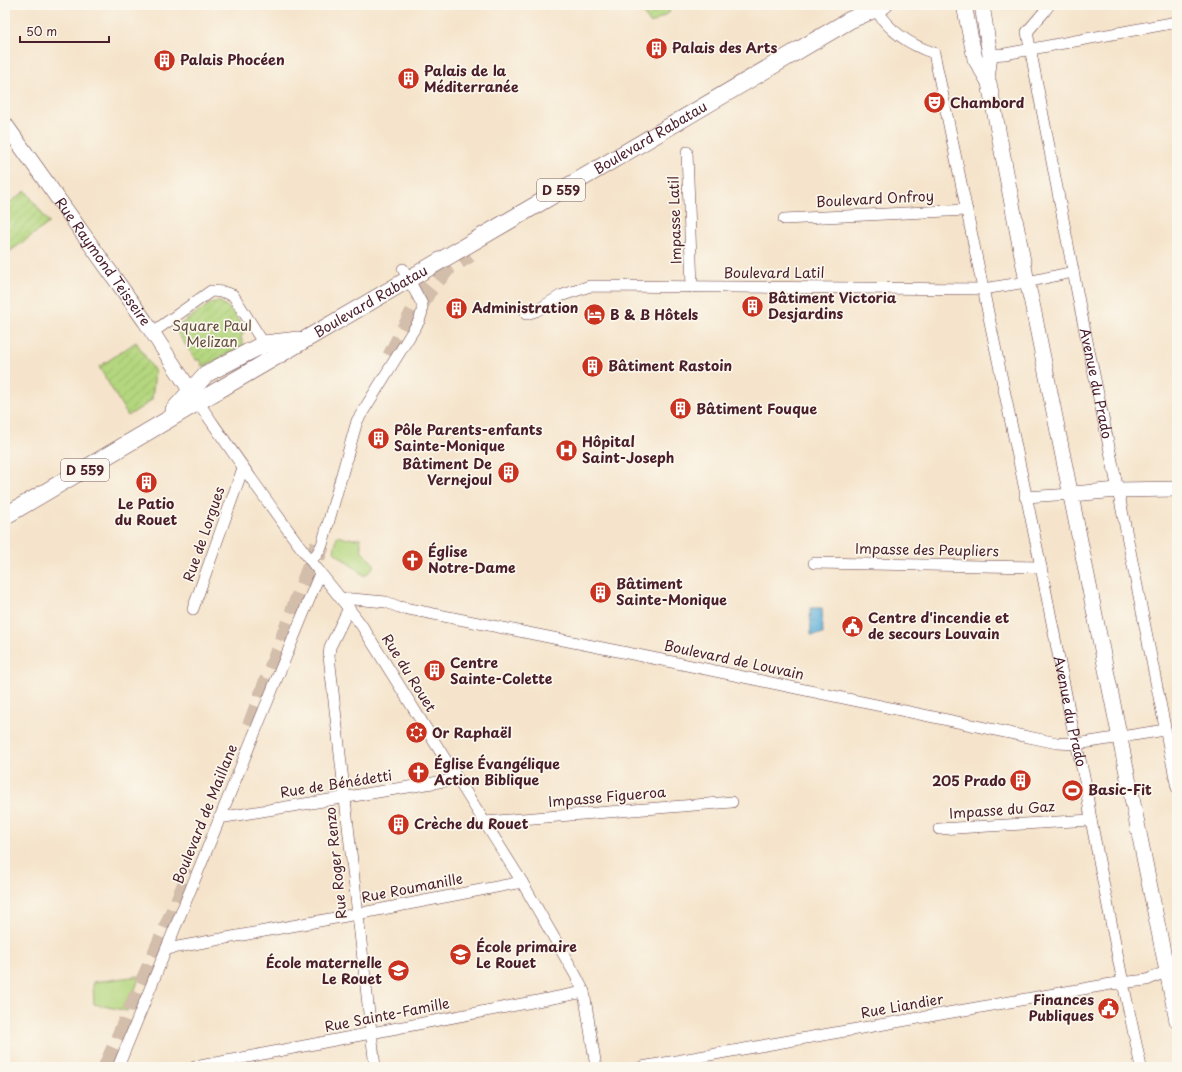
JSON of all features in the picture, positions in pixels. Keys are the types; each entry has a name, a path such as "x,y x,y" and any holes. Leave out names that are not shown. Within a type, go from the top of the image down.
{"main road":[{"path":"964,5 975,59 987,79"},
{"path":"982,5 990,55 987,79 1027,282 1072,494 1177,1021"},
{"name":"Boulevard Rabatau","path":"194,396 221,389 304,339 406,274 875,7"},
{"name":"Rue Raymond Teisseire","path":"5,124 152,332 194,396"},
{"name":"Boulevard Rabatau","path":"5,516 164,422 194,396 206,374 264,344 304,339"},
{"path":"1072,494 1118,490 1177,489"}],"street":[{"name":"Avenue du Prado","path":"1049,5 1040,18 1027,32 1073,272 1165,730 1174,759 1177,788"},
{"name":"Avenue du Prado","path":"875,7 889,26 902,39 934,53 1041,567 1141,1067"},
{"path":"990,55 1177,22"},
{"name":"Impasse Latil","path":"687,152 692,287"},
{"name":"Boulevard Onfroy","path":"784,219 967,210"},
{"path":"1027,282 1073,272"},
{"path":"310,560 317,554 322,545 357,421 419,321 422,312 422,304 406,274"},
{"name":"Boulevard Latil","path":"526,314 536,311 560,296 590,286 983,289 1027,282"},
{"path":"152,332 211,291 223,292 233,296 264,344"},
{"name":"Boulevard Rabatau","path":"221,389 255,360 264,344"},
{"name":"Rue du Rouet","path":"194,396 243,468 310,560 362,626 522,882 584,992 596,1067"},
{"name":"Rue de Lorgues","path":"193,609 243,468"},
{"path":"1026,497 1072,494"},
{"name":"Impasse des Peupliers","path":"814,563 1041,567"},
{"name":"Boulevard de Maillane","path":"118,1067 320,573"},
{"name":"Boulevard de Louvain","path":"341,598 386,602 406,608 1057,743 1076,744 1120,737"},
{"name":"Rue Roger Renzo","path":"349,608 330,647 329,656 375,1067"},
{"path":"1120,737 1165,730"},
{"name":"Rue de Bénédetti","path":"219,818 458,779"},
{"name":"Impasse Figueroa","path":"485,822 732,802"},
{"name":"Impasse du Gaz","path":"939,829 1091,820"},
{"name":"Rue Roumanille","path":"167,949 522,882"},
{"path":"1167,971 1177,956"},
{"name":"Rue Liandier","path":"642,1067 1123,982 1147,980 1167,971"},
{"name":"Rue Sainte-Famille","path":"195,1067 584,992"}],"green space":[{"path":"637,5 665,5 670,12 651,24"},
{"path":"26,191 49,223 5,255 5,206"},
{"name":"Square Paul Melizan","path":"218,301 231,310 246,331 242,334 241,338 244,345 203,367 201,366 202,363 200,360 196,360 178,334 177,329 181,324 211,303"},
{"path":"136,342 155,372 152,399 128,416 99,367"},
{"path":"337,536 348,539 360,538 362,552 375,565 365,576 334,552"},
{"path":"140,976 127,1011 94,1004 93,982"}],"water":[{"path":"810,608 822,608 823,634 811,635"}],"tunnel":[{"path":"392,357 426,291 446,267 469,253"},
{"path":"252,726 320,545"},
{"path":"108,1067 193,871"}],"place":[{"name":"Palais des Arts","path":"656,48"},
{"name":"Palais Phocéen","path":"164,60"},
{"name":"Palais de la Méditerranée","path":"409,79"},
{"name":"Chambord","path":"935,103"},
{"name":"Bâtiment Victoria Desjardins","path":"753,306"},
{"name":"Administration","path":"456,308"},
{"name":"B & B Hôtels","path":"595,315"},
{"name":"Bâtiment Rastoin","path":"593,366"},
{"name":"Bâtiment Fouque","path":"680,409"},
{"name":"Pôle Parents-enfants Sainte-Monique","path":"379,438"},
{"name":"Hôpital Saint-Joseph","path":"567,450"},
{"name":"Bâtiment De Vernejoul","path":"508,472"},
{"name":"Le Patio du Rouet","path":"146,482"},
{"name":"Église Notre-Dame","path":"412,560"},
{"name":"Bâtiment Sainte-Monique","path":"600,592"},
{"name":"Centre d'incendie et de secours Louvain","path":"852,626"},
{"name":"Centre Sainte-Colette","path":"434,671"},
{"name":"Or Raphaël","path":"416,733"},
{"name":"Église Évangélique Action Biblique","path":"418,772"},
{"name":"205 Prado","path":"1021,781"},
{"name":"Basic-Fit","path":"1072,790"},
{"name":"Crèche du Rouet","path":"398,824"},
{"name":"École primaire Le Rouet","path":"461,955"},
{"name":"École maternelle Le Rouet","path":"398,971"},
{"name":"Finances Publiques","path":"1109,1008"}]}
